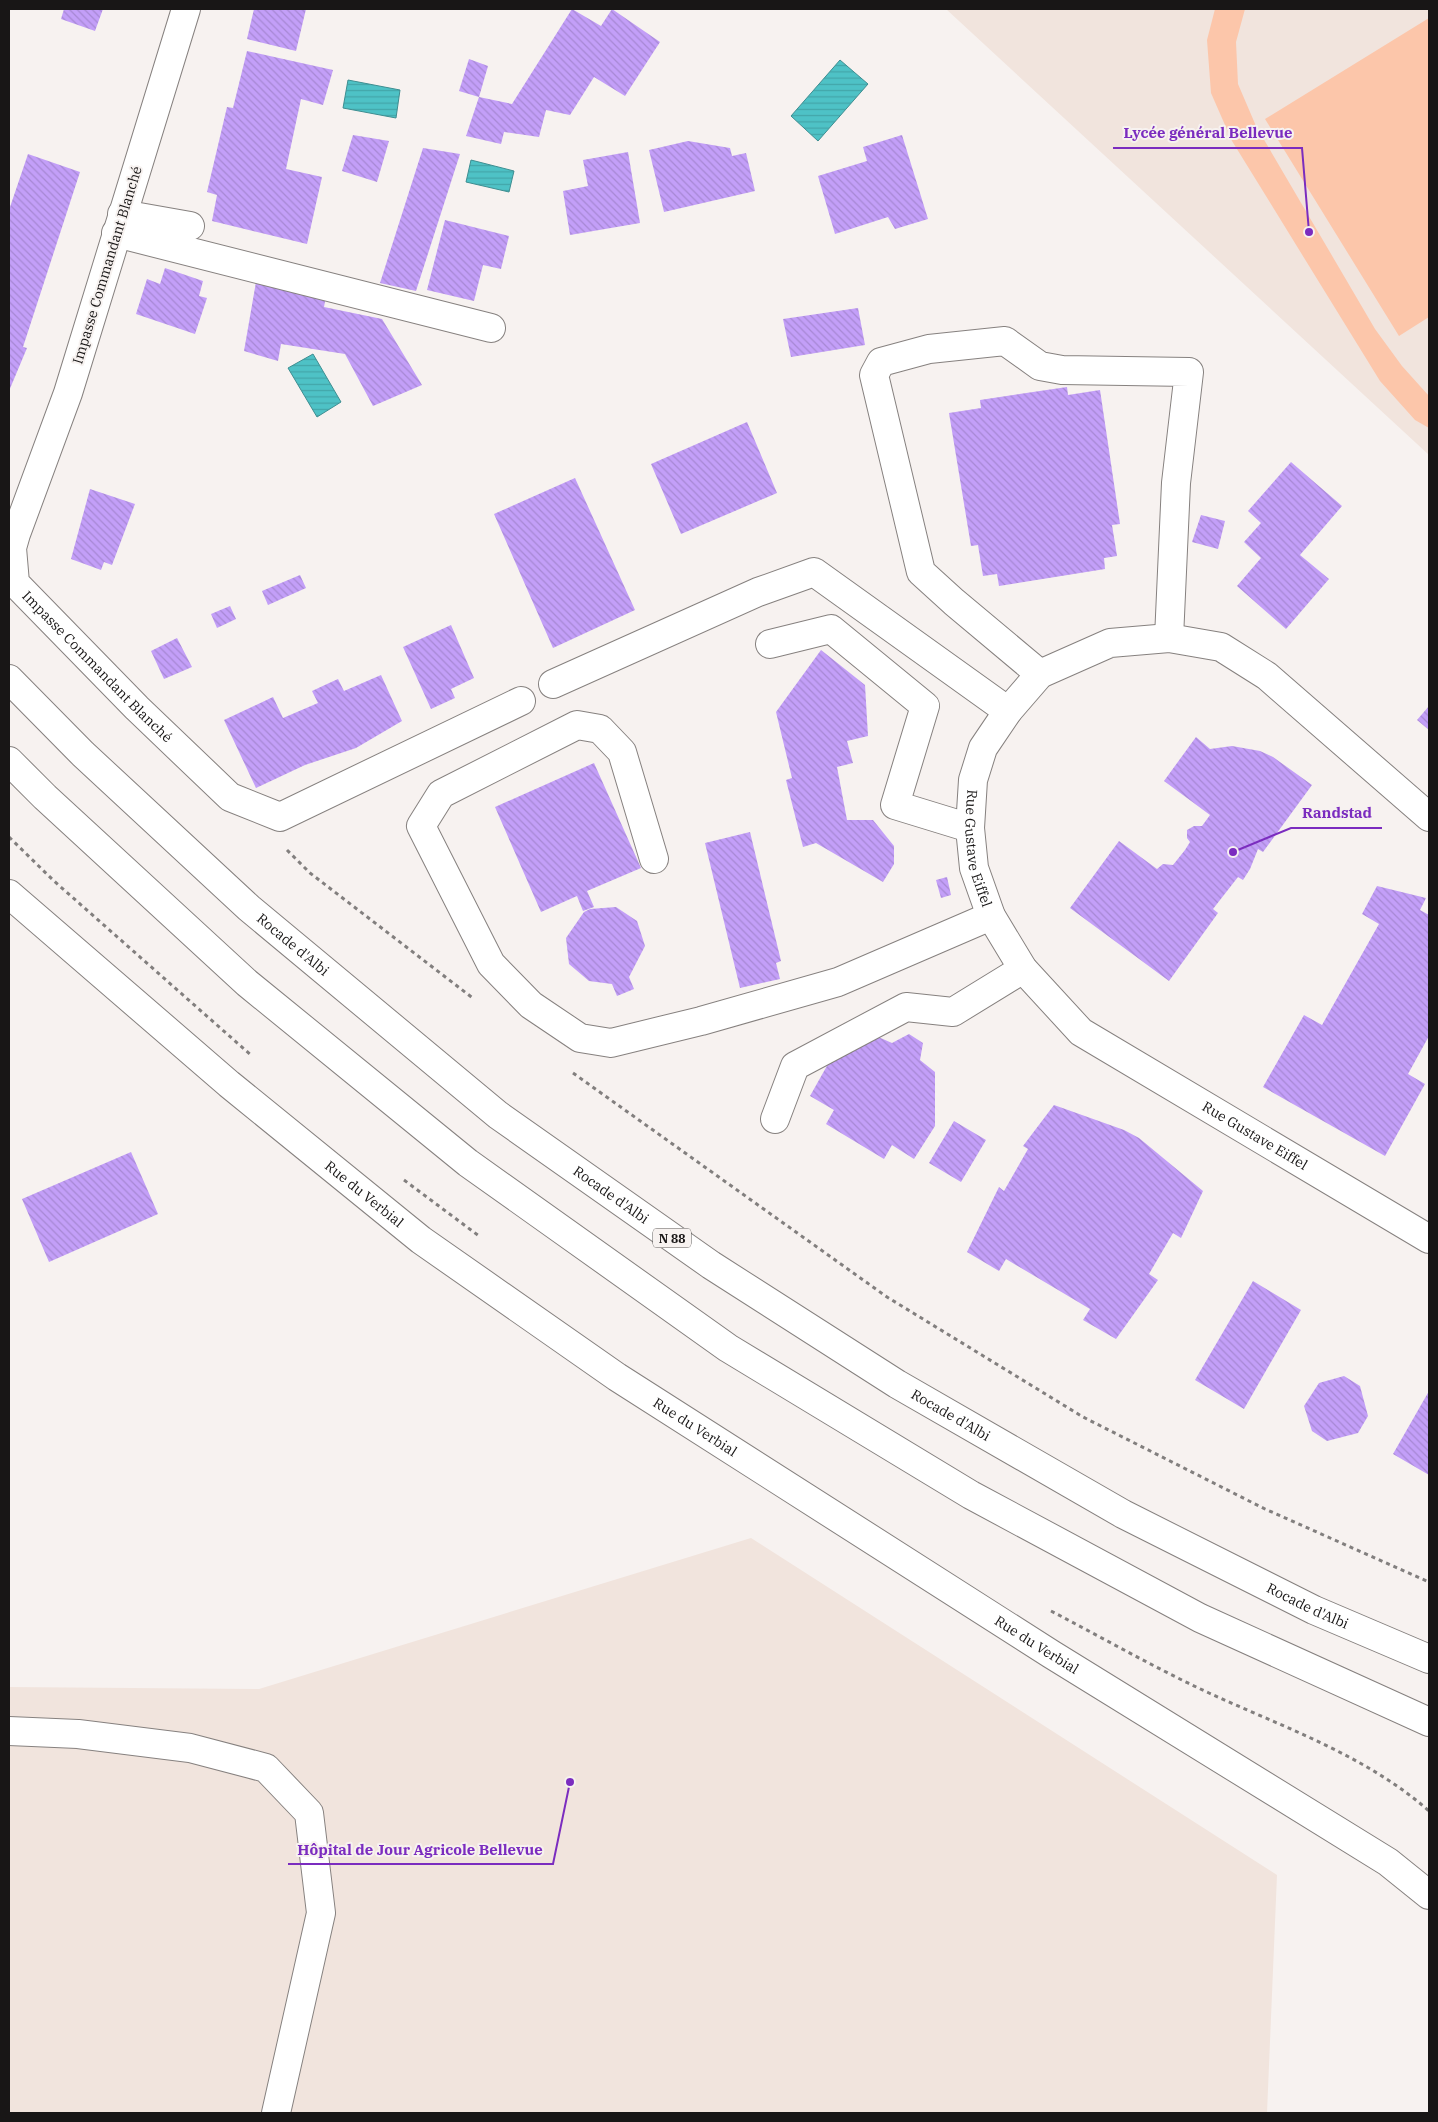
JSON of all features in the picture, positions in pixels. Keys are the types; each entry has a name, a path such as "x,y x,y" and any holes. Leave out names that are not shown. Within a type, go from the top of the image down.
{"main road":[{"name":"Impasse Commandant Blanché","path":"186,9 68,393 12,548 15,583 137,708 230,797 280,817 521,701"},
{"path":"119,224 190,226"},
{"path":"119,224 492,328"},
{"path":"1040,674 954,602 922,572 874,375 881,362 929,348 1005,342 1040,366 1062,370 1189,372 1176,483 1169,638"},
{"path":"553,684 758,592 814,572 1008,712"},
{"path":"770,644 831,630 925,706 895,805 970,828"},
{"name":"Rue Gustave Eiffel","path":"1429,817 1267,676 1221,647 1169,638 1110,643 1040,674 1008,712 984,748 973,780 970,828 974,868 991,916 1023,969 1081,1032 1429,1239"},
{"name":"Rocade d'Albi","path":"9,679 83,754 248,908 498,1115 711,1266 897,1384 1123,1514 1314,1610 1429,1659"},
{"path":"654,859 622,752 600,729 577,725 441,794 422,826 491,964 531,1005 580,1038 611,1043 701,1021 838,982 991,916"},
{"path":"9,761 44,797 246,983 468,1163 728,1348 971,1495 1200,1618 1429,1722"},
{"name":"Rue du Verbial","path":"9,894 229,1084 421,1240 617,1377 1035,1644 1388,1862 1429,1895"},
{"path":"776,1119 794,1066 906,1007 953,1012 1023,969"},
{"path":"9,1731 78,1734 190,1748 266,1768 309,1814 321,1913 276,2113"}],"path":[{"path":"283,846 310,873 476,1000"},
{"path":"569,1070 887,1297 1083,1417 1265,1508 1429,1582"}],"shaded area":[{"path":"946,9 1429,9 1429,455"},
{"path":"1215,9 1245,9 1236,42 1238,84 1256,126 1375,329 1402,366 1429,396 1429,428 1415,420 1380,381 1232,141 1211,93 1207,40"},
{"path":"1429,18 1429,317 1399,336 1265,119"},
{"path":"751,1538 1277,1875 1267,2113 9,2113 9,1687 259,1689"}],"water":[{"path":"840,60 868,84 818,141 791,116"},
{"path":"348,80 400,90 396,118 343,108"},
{"path":"471,160 514,171 509,192 466,182"},
{"path":"313,354 341,402 317,417 288,368"}],"building":[{"path":"64,9 103,9 95,31 61,19"},
{"path":"254,9 306,9 296,51 247,39"},
{"path":"572,9 601,26 612,9 660,42 625,96 594,77 570,115 546,110 539,137 504,132 501,144 466,136 479,97 512,104"},
{"path":"247,51 333,70 323,105 301,99 286,169 322,177 307,244 212,221 217,195 207,192 227,107 233,108"},
{"path":"469,59 488,66 479,97 459,91"},
{"path":"353,135 389,141 377,182 342,171"},
{"path":"902,135 928,219 895,229 888,217 835,234 818,176 867,161 863,147"},
{"path":"688,141 730,148 732,156 746,153 755,191 664,212 649,150"},
{"path":"423,148 460,154 416,291 380,283"},
{"path":"628,152 640,223 570,235 563,191 588,186 583,160"},
{"path":"28,154 80,172 23,347 27,348 9,391 9,210"},
{"path":"445,220 509,236 501,269 483,265 474,301 427,290"},
{"path":"165,268 203,281 199,296 207,298 195,334 136,314 147,279 160,284"},
{"path":"256,282 326,296 324,307 382,319 422,385 373,406 345,354 281,344 278,361 244,351"},
{"path":"858,308 865,345 791,357 783,319"},
{"path":"1067,387 1068,395 1100,390 1120,524 1112,525 1117,556 1104,558 1105,569 999,586 997,574 983,576 978,545 971,546 949,413 981,408 980,400"},
{"path":"747,422 777,493 681,534 651,464"},
{"path":"1291,462 1342,506 1300,555 1329,579 1286,629 1237,586 1261,558 1244,542 1261,523 1248,511"},
{"path":"575,478 635,610 553,648 494,514"},
{"path":"90,489 135,504 112,565 104,562 101,570 71,559"},
{"path":"1201,515 1225,521 1218,549 1192,542"},
{"path":"300,575 306,588 268,605 262,591"},
{"path":"230,606 236,619 217,628 211,614"},
{"path":"451,625 474,678 451,689 455,698 431,709 403,647"},
{"path":"177,638 192,667 164,679 151,651"},
{"path":"821,650 865,685 868,736 847,741 853,763 837,767 847,820 873,820 894,846 894,864 883,882 816,843 803,847 786,780 792,778 776,712"},
{"path":"381,675 402,721 356,748 305,765 256,788 224,720 273,697 283,718 318,703 312,691 338,679 344,691"},
{"path":"1429,706 1429,730 1417,720"},
{"path":"1196,737 1210,749 1232,746 1260,751 1273,757 1312,785 1263,852 1258,849 1250,869 1243,880 1238,877 1213,909 1218,913 1169,981 1070,908 1119,841 1157,869 1163,864 1173,865 1185,850 1190,842 1187,838 1187,830 1194,826 1202,826 1210,815 1164,781"},
{"path":"594,763 641,868 587,891 594,907 583,911 577,896 541,912 495,807"},
{"path":"750,832 781,961 776,963 780,979 740,988 705,843"},
{"path":"947,877 951,895 941,898 936,880"},
{"path":"1377,886 1426,898 1420,910 1429,915 1429,1036 1408,1074 1425,1084 1385,1156 1263,1087 1304,1015 1322,1025 1379,924 1362,914"},
{"path":"616,907 637,921 645,946 629,977 634,989 617,996 612,984 589,981 569,964 566,938 584,912 590,909"},
{"path":"909,1034 923,1043 920,1060 935,1072 935,1126 914,1159 892,1145 884,1159 826,1124 834,1110 810,1096 828,1064 876,1036 892,1043"},
{"path":"1054,1105 1124,1130 1139,1138 1203,1191 1181,1238 1173,1233 1149,1274 1158,1280 1116,1339 1083,1320 1090,1309 1006,1259 999,1271 967,1252 999,1187 1004,1191 1028,1149 1023,1146"},
{"path":"954,1121 986,1140 961,1182 929,1163"},
{"path":"131,1152 158,1214 49,1262 22,1199"},
{"path":"1253,1281 1301,1310 1244,1409 1195,1380"},
{"path":"1344,1376 1360,1386 1368,1416 1358,1433 1327,1441 1312,1431 1304,1406 1319,1383"},
{"path":"1429,1391 1429,1475 1393,1454"}],"place":[{"name":"Lycée général Bellevue","path":"1309,232"},
{"name":"Randstad","path":"1233,852"},
{"name":"Hôpital de Jour Agricole Bellevue","path":"570,1782"}]}
